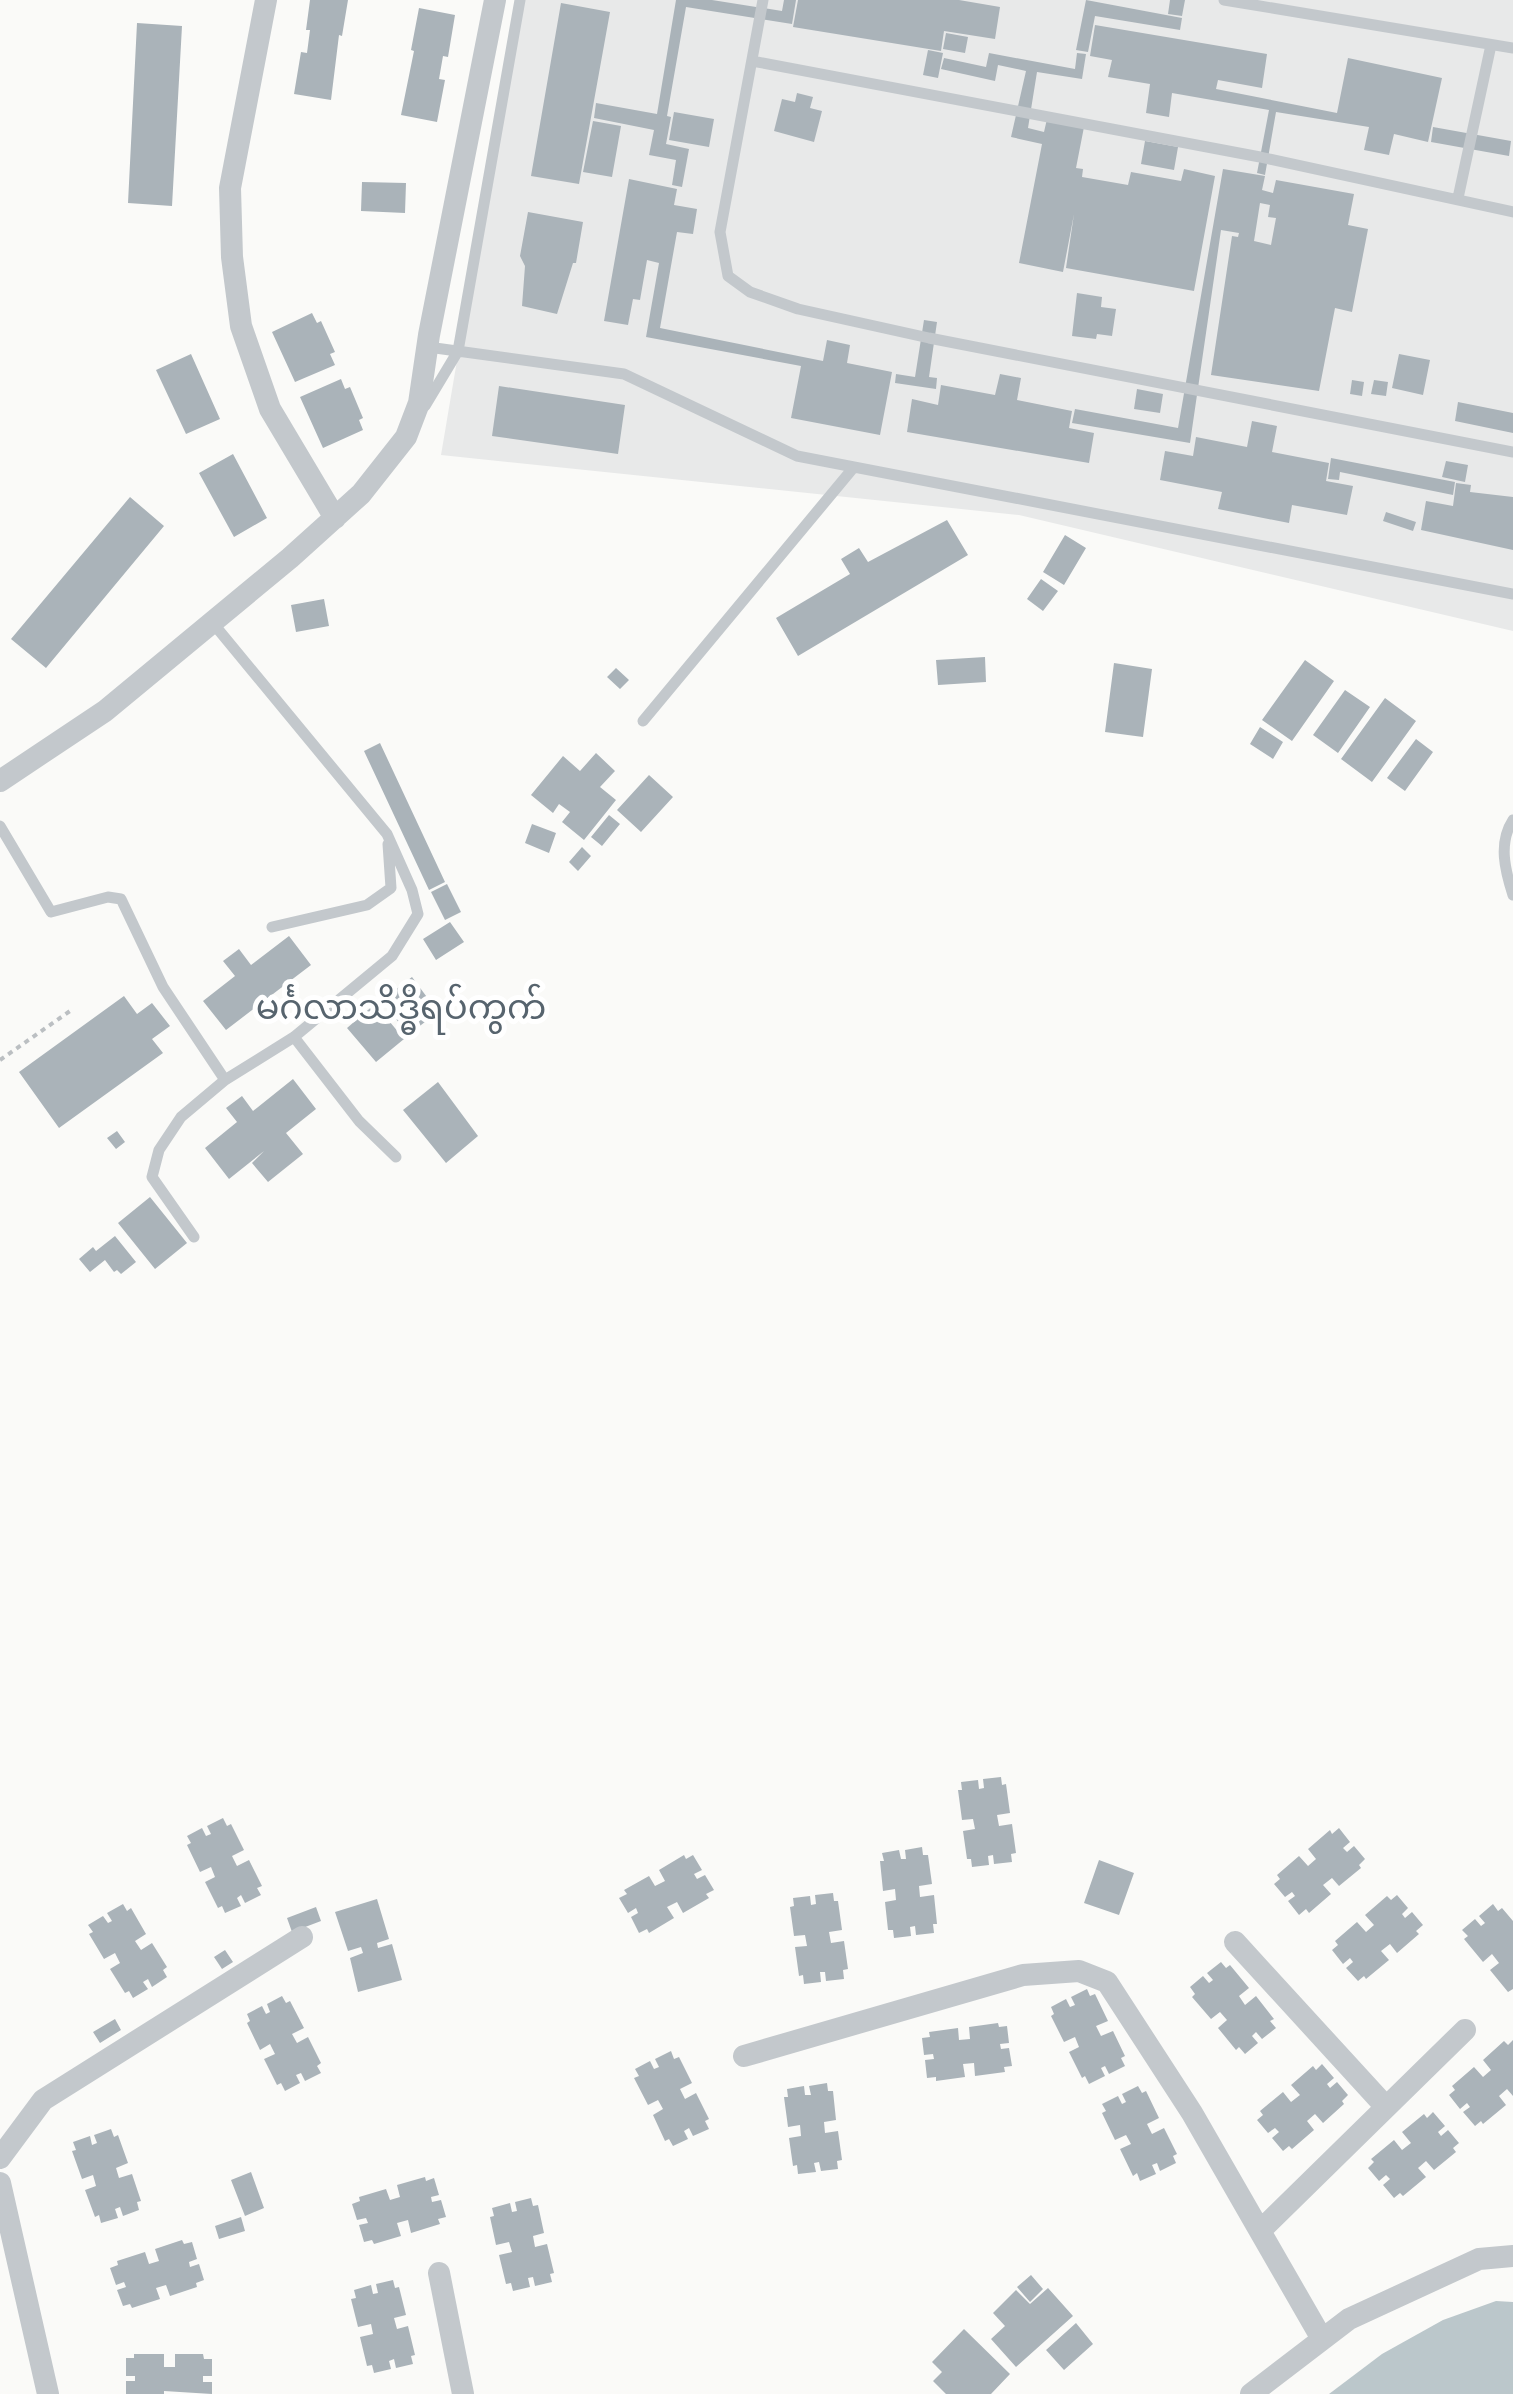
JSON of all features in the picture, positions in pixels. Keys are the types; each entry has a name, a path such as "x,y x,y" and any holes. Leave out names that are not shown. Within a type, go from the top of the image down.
{"street":[{"path":"266,0 230,188 232,257 241,326 270,409 334,518"},
{"path":"0,781 104,710 212,622 360,494 406,437 419,404 496,0"},
{"path":"0,2158 43,2100 302,1938"},
{"path":"1235,1942 1386,2107"},
{"path":"744,2056 1023,1975 1080,1970 1107,1982 1192,2113 1322,2339"},
{"path":"1260,2231 1465,2030"},
{"path":"0,2183 48,2394"},
{"path":"1251,2394 1349,2319 1479,2259 1513,2256"},
{"path":"438,2272 463,2394"}],"lane":[{"path":"406,437 458,351 520,0"},
{"path":"763,0 720,232 728,276 750,292 798,309 930,338 1513,452"},
{"path":"1224,0 1513,48"},
{"path":"1458,198 1491,45"},
{"path":"752,60 1260,157 1513,212"},
{"path":"428,347 624,374 797,456 1513,594"},
{"path":"643,722 854,467"},
{"path":"194,1238 152,1177 159,1150 180,1117 225,1080 294,1037 392,956 418,914 412,890 387,834 212,622"},
{"path":"1513,820 1507,829 1503,865 1513,895"},
{"path":"0,826 51,912 108,897 122,899 163,988 225,1080"},
{"path":"272,928 367,905 391,888 387,834"},
{"path":"294,1037 359,1121 396,1157"}],"path":[{"path":"0,1060 70,1012"}],"shaded area":[{"path":"518,0 1513,0 1513,631 1019,515 441,455"},
{"path":"1496,2301 1513,2302 1513,2394 1329,2394 1382,2354 1443,2320"}],"building":[{"path":"310,0 348,0 342,36 339,35 331,100 294,94 301,52 307,53"},
{"path":"676,0 712,0 782,11 784,0 796,0 792,24 686,7 667,116 671,117 666,144 689,149 682,187 672,185 676,160 649,155 654,130 594,118 596,103 657,114"},
{"path":"798,0 959,0 1000,7 995,39 944,31 941,51 793,27"},
{"path":"1086,0 1182,18 1180,30 1095,16 1088,52 1076,50"},
{"path":"1170,0 1185,0 1182,16 1168,14"},
{"path":"561,3 610,12 579,184 531,176"},
{"path":"419,8 455,15 448,57 443,56 439,79 445,80 437,122 401,115"},
{"path":"137,23 182,26 172,206 128,203"},
{"path":"1095,25 1267,54 1262,88 1218,80 1216,89 1337,113 1348,58 1442,78 1428,142 1394,134 1389,155 1364,150 1369,127 1276,112 1265,175 1257,173 1269,110 1172,93 1169,117 1146,113 1150,84 1108,77 1112,60 1090,56"},
{"path":"946,33 968,37 965,53 943,49"},
{"path":"928,50 943,53 938,78 923,75"},
{"path":"989,53 1075,69 1077,53 1086,54 1082,79 1037,72 1028,128 1044,132 1047,119 1084,127 1076,168 1083,169 1082,177 1128,185 1131,172 1181,181 1184,169 1215,176 1194,291 1066,268 1074,214 1063,272 1019,263 1042,144 1011,137 1026,71 998,65 995,81 941,69 944,58 986,67"},
{"path":"797,93 813,97 810,108 822,111 814,142 774,131 782,99 795,102"},
{"path":"674,112 714,119 709,147 669,140"},
{"path":"593,121 621,126 612,177 583,172"},
{"path":"1433,127 1511,141 1509,156 1431,142"},
{"path":"1145,141 1178,147 1174,170 1141,164"},
{"path":"1223,169 1265,176 1262,190 1273,193 1276,180 1354,194 1348,225 1368,229 1352,312 1335,308 1319,391 1211,375 1232,236 1238,237 1239,233 1221,230 1190,443 1072,423 1075,409 1178,428","holes":["1260,203 1270,205 1268,217 1276,218 1271,245 1254,241"]},
{"path":"629,179 677,189 674,205 697,209 693,234 677,232 660,328 823,361 827,340 850,345 847,363 892,372 880,435 791,418 801,366 646,337 659,263 647,260 640,300 633,299 628,325 604,321"},
{"path":"362,182 406,183 405,213 361,211"},
{"path":"528,212 583,222 576,263 557,314 522,306 525,266 520,256"},
{"path":"1077,293 1102,297 1101,307 1116,309 1112,336 1072,336"},
{"path":"312,313 317,323 321,321 335,352 330,354 335,365 295,382 272,332"},
{"path":"924,320 937,322 929,377 937,378 936,389 895,383 896,374 915,377"},
{"path":"191,354 220,419 186,434 156,370"},
{"path":"1399,354 1430,360 1423,395 1392,388"},
{"path":"1000,374 1021,378 1017,400 1072,411 1069,428 1094,433 1089,463 907,432 912,399 938,405 941,385 995,395"},
{"path":"341,379 345,389 350,387 363,418 359,420 363,430 323,448 300,397"},
{"path":"1352,380 1364,382 1362,396 1350,394"},
{"path":"1374,380 1388,382 1386,396 1371,394"},
{"path":"499,386 625,405 618,454 492,436"},
{"path":"1137,389 1163,394 1160,413 1134,409"},
{"path":"1458,402 1513,413 1513,433 1455,421"},
{"path":"1252,421 1277,426 1272,452 1329,463 1326,481 1353,486 1347,515 1292,505 1289,523 1218,509 1222,492 1160,480 1165,451 1193,456 1196,437 1247,447"},
{"path":"233,454 267,518 234,537 199,473"},
{"path":"1331,458 1455,482 1453,495 1340,472 1339,480 1328,479"},
{"path":"1446,461 1468,465 1465,482 1442,477"},
{"path":"1456,483 1471,485 1470,492 1513,497 1513,550 1421,530 1426,501 1453,506"},
{"path":"130,497 164,526 46,668 11,639"},
{"path":"1386,512 1416,522 1413,531 1383,521"},
{"path":"947,520 968,555 798,656 776,618 850,574 841,559 859,548 868,562"},
{"path":"1065,535 1086,548 1064,585 1043,572"},
{"path":"1041,579 1058,591 1043,611 1027,599"},
{"path":"324,599 329,626 296,632 291,605"},
{"path":"985,657 986,682 938,685 936,660"},
{"path":"1305,660 1334,681 1292,741 1262,720"},
{"path":"1114,663 1152,669 1143,737 1105,732"},
{"path":"616,668 629,680 620,689 607,677"},
{"path":"1345,690 1370,707 1338,753 1313,735"},
{"path":"1385,698 1416,721 1372,782 1341,759"},
{"path":"1260,727 1283,742 1273,759 1250,744"},
{"path":"1416,739 1433,752 1405,791 1387,778"},
{"path":"380,743 445,882 429,890 364,751"},
{"path":"596,753 615,771 600,787 616,800 584,840 562,822 570,812 559,804 553,813 531,795 563,756 580,771"},
{"path":"649,775 673,797 641,832 617,810"},
{"path":"609,815 620,824 602,846 591,837"},
{"path":"532,824 556,833 549,853 525,843"},
{"path":"582,847 591,856 578,871 569,862"},
{"path":"447,884 461,912 445,920 431,892"},
{"path":"450,922 464,942 436,960 423,939"},
{"path":"289,936 311,965 226,1030 203,1001 235,976 223,961 239,949 251,965"},
{"path":"412,977 438,1012 408,1035 382,1000"},
{"path":"124,996 137,1014 152,1003 170,1026 152,1039 163,1053 59,1128 19,1072"},
{"path":"375,1004 404,1039 376,1062 347,1028"},
{"path":"293,1079 316,1109 286,1133 303,1154 268,1182 252,1163 264,1151 229,1179 205,1148 237,1122 226,1108 242,1096 253,1111"},
{"path":"438,1082 478,1136 446,1163 403,1110"},
{"path":"117,1131 125,1142 116,1149 107,1138"},
{"path":"150,1197 187,1243 155,1269 118,1223"},
{"path":"115,1236 136,1262 121,1274 114,1272 105,1260 90,1272 79,1259"},
{"path":"1001,1777 1002,1785 1006,1784 1010,1813 997,1815 999,1826 1012,1824 1016,1853 1011,1854 1012,1862 994,1864 993,1855 988,1856 989,1865 972,1867 963,1831 975,1829 973,1819 962,1820 958,1790 962,1790 961,1782 978,1780 979,1789 984,1788 983,1779"},
{"path":"223,1818 227,1826 231,1824 244,1850 232,1856 237,1866 249,1860 262,1886 257,1888 261,1895 245,1903 241,1895 237,1898 241,1906 225,1913 222,1906 218,1908 205,1882 215,1877 211,1867 200,1872 187,1845 191,1843 187,1836 202,1828 206,1836 211,1834 207,1826"},
{"path":"1339,1828 1350,1842 1343,1848 1347,1852 1354,1846 1365,1859 1359,1865 1361,1868 1339,1886 1332,1878 1323,1885 1331,1894 1309,1913 1306,1909 1299,1915 1288,1901 1295,1896 1292,1892 1285,1897 1274,1884 1280,1879 1277,1875 1299,1856 1308,1866 1316,1859 1308,1849 1330,1830 1332,1834"},
{"path":"922,1847 923,1855 928,1855 932,1884 919,1886 920,1897 934,1895 937,1924 933,1924 934,1933 916,1935 915,1926 910,1927 911,1936 894,1938 893,1930 888,1930 885,1902 896,1900 895,1889 883,1891 882,1853 899,1850 901,1859 906,1859 905,1850"},
{"path":"684,1855 686,1859 693,1855 702,1870 694,1874 697,1879 705,1875 714,1890 706,1894 709,1898 683,1913 677,1902 667,1907 674,1918 649,1933 647,1929 639,1933 631,1917 638,1913 636,1908 628,1913 619,1898 627,1894 624,1890 649,1876 655,1886 665,1881 659,1870"},
{"path":"1099,1860 1134,1873 1119,1915 1084,1903"},
{"path":"833,1893 842,1930 829,1932 831,1943 844,1941 848,1969 843,1970 844,1979 826,1981 825,1972 820,1972 821,1982 804,1984 795,1947 807,1946 805,1935 794,1936 790,1907 794,1906 793,1898 810,1896 811,1905 816,1904 815,1895"},
{"path":"1397,1895 1408,1908 1402,1914 1405,1918 1412,1912 1423,1925 1416,1931 1419,1934 1397,1953 1390,1944 1381,1951 1389,1960 1358,1981 1346,1968 1353,1962 1350,1958 1343,1964 1332,1950 1338,1945 1335,1941 1357,1922 1366,1932 1374,1925 1365,1915 1387,1896 1391,1900"},
{"path":"377,1899 389,1939 377,1943 378,1948 392,1944 402,1980 358,1992 350,1958 363,1953 361,1947 348,1951 335,1912"},
{"path":"123,1904 127,1911 131,1908 146,1934 135,1941 141,1950 152,1943 167,1967 163,1970 167,1977 152,1987 148,1979 143,1982 148,1989 133,1998 129,1991 125,1993 110,1969 120,1963 115,1953 104,1959 88,1925 103,1916 108,1923 112,1921 107,1913"},
{"path":"1493,1904 1513,1921 1513,1989 1508,1992 1490,1970 1499,1963 1492,1954 1483,1962 1464,1939 1468,1936 1462,1930 1475,1919 1481,1926 1485,1923 1479,1916"},
{"path":"316,1907 321,1921 292,1932 287,1918"},
{"path":"225,1950 233,1962 222,1969 214,1957"},
{"path":"1221,1962 1226,1968 1230,1965 1249,1988 1239,1996 1245,2005 1256,1996 1274,2019 1270,2021 1276,2028 1262,2039 1256,2032 1252,2036 1258,2043 1245,2054 1239,2047 1236,2050 1218,2028 1227,2020 1220,2012 1211,2019 1192,1997 1195,1994 1190,1987 1203,1976 1209,1983 1213,1980 1207,1973"},
{"path":"1087,1989 1090,1996 1095,1994 1108,2021 1096,2026 1101,2036 1113,2031 1125,2056 1121,2058 1125,2066 1109,2074 1105,2066 1101,2068 1105,2076 1089,2084 1069,2052 1079,2047 1075,2037 1064,2042 1051,2016 1051,2007 1066,1999 1070,2007 1075,2005 1071,1997"},
{"path":"282,1996 286,2003 290,2001 304,2028 292,2034 297,2043 308,2037 321,2063 317,2066 321,2073 305,2081 301,2073 296,2075 300,2083 285,2091 281,2083 277,2085 264,2059 275,2054 270,2044 260,2050 247,2023 247,2014 262,2006 266,2014 270,2012 267,2004"},
{"path":"115,2019 121,2030 100,2043 93,2032"},
{"path":"998,2023 999,2027 1007,2026 1009,2043 1000,2044 1001,2049 1009,2048 1012,2066 1004,2067 1005,2072 975,2076 974,2063 963,2064 965,2077 936,2081 936,2077 927,2078 925,2060 934,2059 933,2054 924,2055 922,2038 930,2037 929,2032 958,2028 959,2040 970,2039 969,2027"},
{"path":"1513,2040 1513,2096 1507,2089 1499,2096 1506,2105 1475,2126 1463,2112 1470,2107 1467,2103 1460,2109 1449,2095 1455,2090 1452,2086 1474,2067 1483,2077 1491,2070 1483,2060 1504,2041 1508,2045"},
{"path":"671,2051 674,2059 679,2057 692,2083 680,2089 685,2099 696,2093 709,2119 705,2121 709,2129 693,2136 689,2128 684,2131 688,2139 673,2146 669,2139 665,2141 653,2115 663,2109 658,2100 648,2105 634,2078 639,2076 635,2069 650,2061 654,2069 659,2067 655,2059"},
{"path":"1322,2064 1334,2078 1327,2084 1330,2088 1337,2082 1348,2095 1342,2101 1344,2104 1323,2123 1315,2114 1307,2121 1314,2130 1292,2149 1289,2146 1283,2151 1272,2138 1279,2132 1275,2128 1268,2133 1257,2120 1263,2115 1260,2111 1283,2092 1291,2102 1300,2095 1291,2085 1313,2066 1316,2070"},
{"path":"827,2083 828,2091 833,2091 836,2120 824,2122 825,2133 838,2131 842,2160 837,2161 838,2169 821,2171 819,2162 814,2163 816,2172 798,2174 789,2138 801,2136 800,2125 788,2127 784,2097 788,2097 787,2089 804,2086 805,2095 811,2095 809,2086"},
{"path":"1138,2086 1142,2093 1146,2091 1159,2118 1147,2124 1152,2134 1164,2128 1177,2154 1173,2156 1176,2163 1160,2171 1157,2163 1152,2165 1156,2174 1140,2181 1137,2173 1133,2176 1120,2149 1131,2144 1126,2135 1115,2140 1102,2113 1106,2111 1102,2104 1118,2096 1122,2104 1126,2102 1122,2094"},
{"path":"1433,2112 1445,2126 1438,2132 1441,2136 1448,2130 1459,2143 1453,2148 1456,2152 1434,2170 1426,2161 1418,2168 1426,2177 1403,2196 1400,2193 1394,2198 1383,2185 1390,2179 1386,2175 1379,2181 1368,2168 1374,2162 1371,2159 1394,2140 1402,2150 1411,2143 1402,2132 1424,2114 1427,2118"},
{"path":"111,2129 114,2137 118,2135 128,2163 116,2168 119,2178 132,2174 141,2201 137,2202 139,2210 123,2216 120,2207 115,2209 118,2218 101,2223 85,2190 96,2186 93,2175 82,2179 72,2151 76,2150 73,2142 90,2136 92,2145 97,2143 94,2135"},
{"path":"251,2172 264,2208 245,2216 231,2180"},
{"path":"425,2177 426,2181 434,2178 439,2195 431,2197 432,2202 441,2200 446,2217 438,2219 440,2224 411,2233 408,2220 397,2223 401,2236 374,2244 372,2240 364,2242 359,2225 368,2223 366,2218 357,2220 352,2204 360,2201 359,2197 386,2189 390,2200 400,2197 397,2185"},
{"path":"531,2198 533,2206 538,2205 544,2233 533,2236 535,2247 547,2244 554,2273 550,2274 552,2282 535,2286 533,2277 528,2278 530,2287 513,2291 511,2283 506,2284 499,2255 512,2252 509,2242 496,2245 490,2217 494,2216 492,2208 510,2203 512,2212 517,2211 515,2202"},
{"path":"241,2217 245,2231 219,2239 215,2226"},
{"path":"182,2240 184,2244 192,2242 197,2259 189,2262 190,2267 199,2264 204,2280 196,2283 197,2287 170,2296 166,2285 156,2288 160,2299 132,2308 130,2304 123,2306 117,2290 126,2287 124,2282 116,2285 110,2268 118,2265 117,2261 145,2252 149,2264 159,2261 155,2249"},
{"path":"1031,2275 1043,2289 1030,2302 1017,2287"},
{"path":"393,2280 395,2288 399,2287 406,2315 394,2318 397,2329 408,2326 415,2355 411,2356 413,2364 396,2368 394,2359 389,2361 391,2369 374,2373 372,2365 367,2366 360,2337 373,2334 371,2324 358,2327 351,2299 356,2298 354,2290 371,2285 373,2294 378,2293 376,2284"},
{"path":"1048,2288 1073,2316 1016,2367 991,2339 1005,2326 993,2313 1016,2290 1030,2304"},
{"path":"1076,2323 1093,2344 1064,2370 1046,2350"},
{"path":"964,2329 1010,2374 991,2394 946,2394 933,2381 942,2372 932,2362"},
{"path":"134,2354 164,2354 164,2367 175,2367 175,2354 203,2354 204,2359 212,2359 212,2376 203,2376 203,2382 212,2382 212,2394 126,2394 126,2381 135,2381 135,2376 126,2376 126,2358 134,2358"}],"district":[{"name":"မင်္ဂလာသိဒ္ဓိရပ်ကွက်","path":"401,1007"}]}
